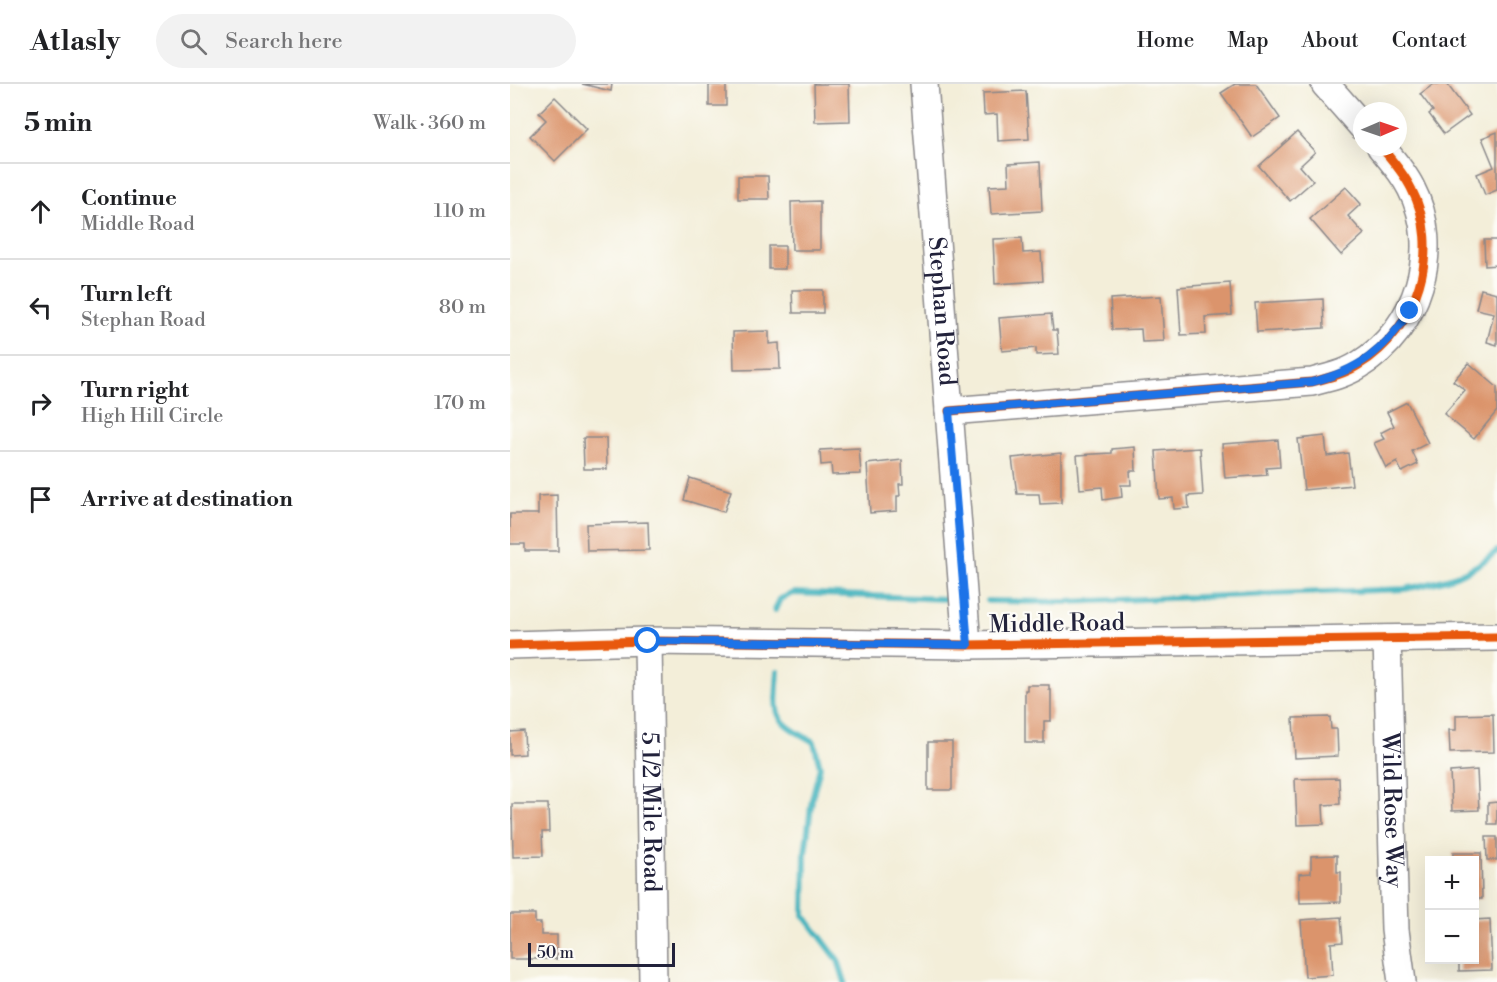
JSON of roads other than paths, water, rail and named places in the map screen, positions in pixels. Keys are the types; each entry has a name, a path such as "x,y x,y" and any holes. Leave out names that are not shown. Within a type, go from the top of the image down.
{"street":[{"name":"Stephan Road","path":"924,84 968,645"},
{"path":"1325,84 1353,116"},
{"path":"949,411 1312,382 1336,376 1359,365 1391,338 1410,311 1420,287 1425,259 1425,238 1421,213 1412,189 1389,156"},
{"name":"Middle Road","path":"510,645 648,641 968,645 1497,637"},
{"name":"Wild Rose Way","path":"1387,639 1395,930 1402,982"},
{"name":"5 1/2 Mile Road","path":"648,641 653,982"}],"waterway":[{"path":"988,601 1066,602 1405,589 1454,577 1475,567 1497,551"},
{"path":"775,610 780,599 794,593 946,599"},
{"path":"778,671 776,698 779,715 790,728 814,742 820,767 812,799 805,853 804,915 838,960 845,982"}]}
